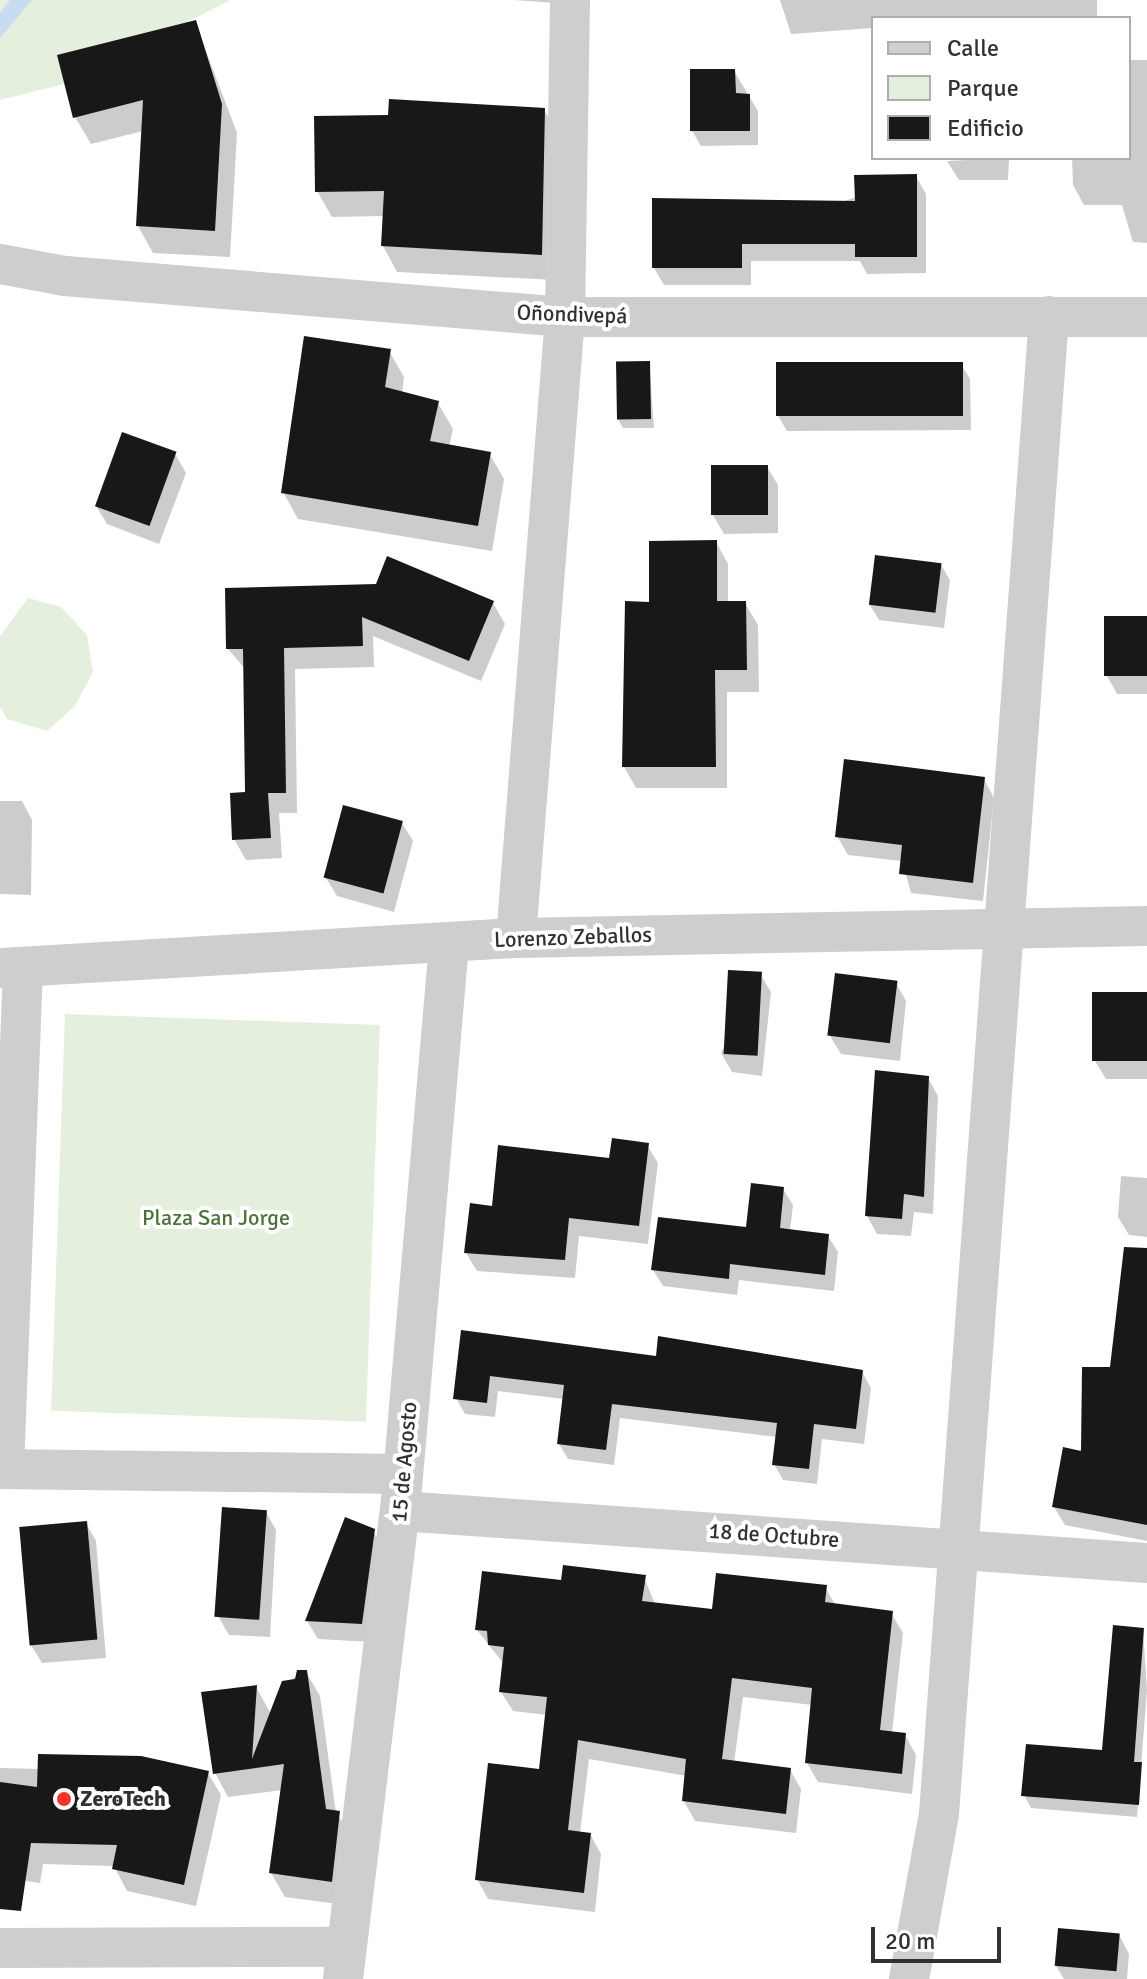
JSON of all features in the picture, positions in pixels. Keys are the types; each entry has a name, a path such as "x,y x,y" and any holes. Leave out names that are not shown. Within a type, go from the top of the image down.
{"street":[{"path":"516,938 565,317 570,0"},
{"name":"Oñondivepá","path":"0,264 65,276 565,317 1147,317"},
{"path":"909,1979 939,1814 1049,316"},
{"name":"Lorenzo Zeballos","path":"12,968 516,938 1006,924 1147,926"},
{"name":"15 de Agosto","path":"345,1963 401,1493 449,944"},
{"path":"2,1469 12,968"},
{"name":"18 de Octubre","path":"2,1469 401,1493 1147,1563"},
{"path":"0,1948 345,1963"}],"green space":[{"path":"0,0 231,0 64,84 0,100"},
{"path":"28,598 61,607 87,635 93,672 75,706 47,731 7,719 0,707 0,636"},
{"name":"Plaza San Jorge","path":"65,1014 380,1025 366,1422 51,1411"}],"water":[{"path":"10,0 32,0 0,38 0,13"}],"building":[{"path":"196,20 222,104 215,231 136,226 143,100 73,118 57,55"},
{"path":"690,69 735,69 736,93 750,94 750,131 690,131"},
{"path":"389,99 545,108 542,255 381,246 384,191 315,192 314,116 388,115"},
{"path":"917,174 917,257 855,257 855,244 742,244 742,268 652,268 652,198 855,201 854,175"},
{"path":"304,336 391,349 385,387 439,401 430,441 491,452 478,526 281,493"},
{"path":"650,361 651,419 617,420 616,362"},
{"path":"776,362 963,362 963,416 776,416"},
{"path":"122,432 177,452 149,526 95,506"},
{"path":"711,465 768,465 768,515 711,515"},
{"path":"717,540 717,601 746,601 747,670 715,670 716,767 622,767 625,601 649,602 649,541"},
{"path":"875,555 942,563 935,613 869,605"},
{"path":"387,556 494,601 469,661 362,617 363,646 284,648 286,793 268,793 271,838 232,840 230,793 245,792 243,649 226,649 225,588 376,584"},
{"path":"1104,616 1147,616 1147,676 1104,676"},
{"path":"844,759 985,777 973,883 899,874 902,845 835,837"},
{"path":"343,805 403,821 383,893 324,877"},
{"path":"728,970 762,972 758,1056 724,1054"},
{"path":"835,973 898,981 890,1043 827,1036"},
{"path":"1092,992 1147,992 1147,1061 1092,1061"},
{"path":"875,1070 929,1076 924,1197 904,1194 902,1219 865,1216"},
{"path":"612,1138 649,1143 639,1226 569,1218 565,1260 464,1253 470,1203 492,1206 498,1145 609,1158"},
{"path":"751,1183 784,1187 780,1228 829,1234 825,1275 730,1264 729,1279 651,1270 658,1217 746,1227"},
{"path":"1124,1247 1147,1248 1147,1525 1052,1507 1063,1447 1081,1451 1082,1367 1110,1367"},
{"path":"461,1330 656,1356 658,1336 863,1370 856,1429 814,1424 809,1469 772,1465 777,1423 612,1404 606,1450 557,1444 564,1385 490,1376 487,1403 453,1399"},
{"path":"222,1507 267,1510 259,1620 214,1617"},
{"path":"345,1517 375,1529 362,1624 305,1621"},
{"path":"87,1521 97,1640 30,1645 19,1527"},
{"path":"563,1565 646,1575 642,1601 712,1609 716,1573 827,1585 825,1602 893,1611 880,1730 906,1733 902,1774 805,1763 812,1688 732,1678 722,1759 791,1768 786,1814 682,1801 686,1759 578,1740 568,1830 591,1833 584,1893 475,1880 488,1763 539,1769 547,1697 499,1692 504,1647 488,1645 487,1631 475,1630 482,1571 561,1580"},
{"path":"1113,1625 1144,1628 1134,1762 1142,1762 1139,1805 1021,1796 1026,1744 1102,1750"},
{"path":"297,1670 307,1670 326,1809 340,1811 332,1882 269,1873 284,1764 213,1774 201,1692 257,1685 252,1759 282,1681 295,1679"},
{"path":"38,1754 141,1756 209,1771 184,1885 112,1869 117,1845 31,1843 21,1911 0,1909 0,1782 37,1787"},
{"path":"1058,1928 1120,1933 1116,1971 1055,1966"}],"place":[{"name":"ZeroTech","path":"64,1799"}]}
